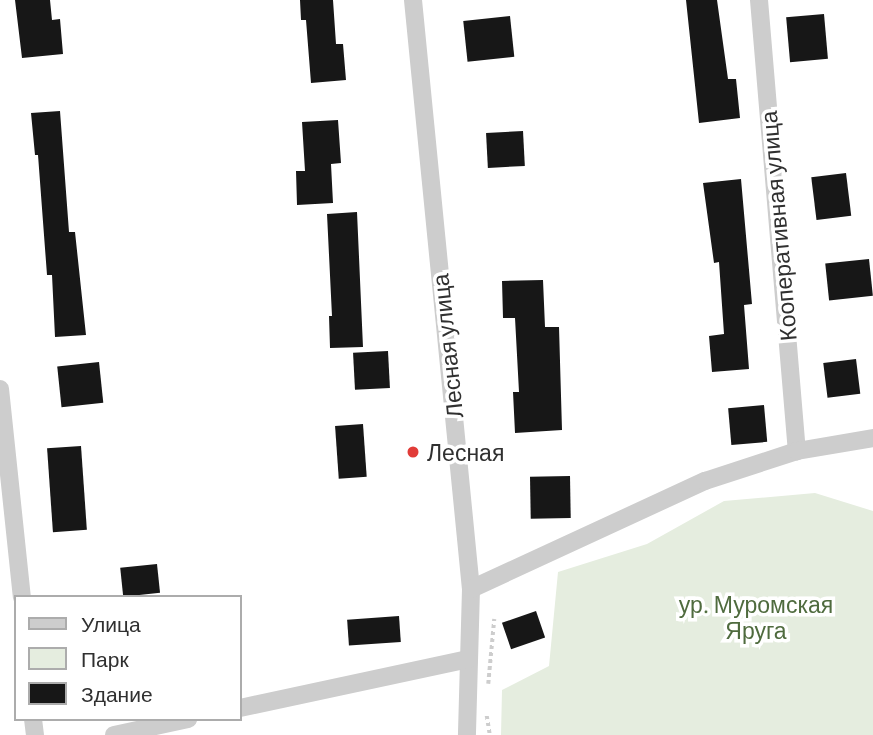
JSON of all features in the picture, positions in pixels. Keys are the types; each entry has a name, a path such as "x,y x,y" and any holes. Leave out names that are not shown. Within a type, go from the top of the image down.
{"street":[{"name":"Лесная улица","path":"413,0 471,589 467,735"},
{"name":"Кооперативная улица","path":"760,0 797,451"},
{"path":"0,389 8,543 21,595"},
{"path":"471,589 705,481 797,451 873,438"},
{"path":"242,708 468,659"},
{"path":"114,735 179,721"}],"path":[{"path":"488,695 494,618"},
{"path":"486,708 489,735"}],"green space":[{"name":"ур. Муромская Яруга","path":"815,493 873,511 873,735 501,735 502,690 549,666 558,572 647,544 724,501"}],"building":[{"path":"15,0 50,0 52,20 60,19 63,54 22,58"},
{"path":"300,0 333,0 336,44 343,44 346,80 311,83 306,20 301,20"},
{"path":"686,0 717,0 728,79 736,79 740,118 699,123"},
{"path":"824,14 828,59 790,62 786,17"},
{"path":"510,16 514,57 468,62 463,21"},
{"path":"60,111 69,232 75,232 86,335 55,337 52,275 47,275 38,155 35,155 31,113"},
{"path":"338,120 341,163 331,164 333,203 297,205 296,171 305,171 302,122"},
{"path":"523,131 525,166 488,168 486,133"},
{"path":"846,173 851,216 817,220 811,177"},
{"path":"741,179 752,304 744,305 749,369 712,372 709,336 724,334 719,262 714,263 703,183"},
{"path":"357,212 363,347 330,348 329,316 332,316 327,214"},
{"path":"869,259 873,296 829,300 825,264"},
{"path":"543,280 545,327 559,327 562,430 515,433 513,392 519,392 515,318 503,318 502,281"},
{"path":"388,351 390,388 355,390 353,353"},
{"path":"856,359 860,394 828,398 823,363"},
{"path":"99,362 103,403 62,407 57,366"},
{"path":"764,405 767,442 731,445 728,408"},
{"path":"363,424 367,477 339,479 335,426"},
{"path":"81,446 87,530 53,532 47,448"},
{"path":"570,476 571,518 531,519 530,477"},
{"path":"157,564 160,593 123,595 120,568"},
{"path":"536,611 545,637 511,649 502,623"},
{"path":"399,616 401,642 349,646 347,620"}],"place":[{"name":"Лесная","path":"413,452"}]}
